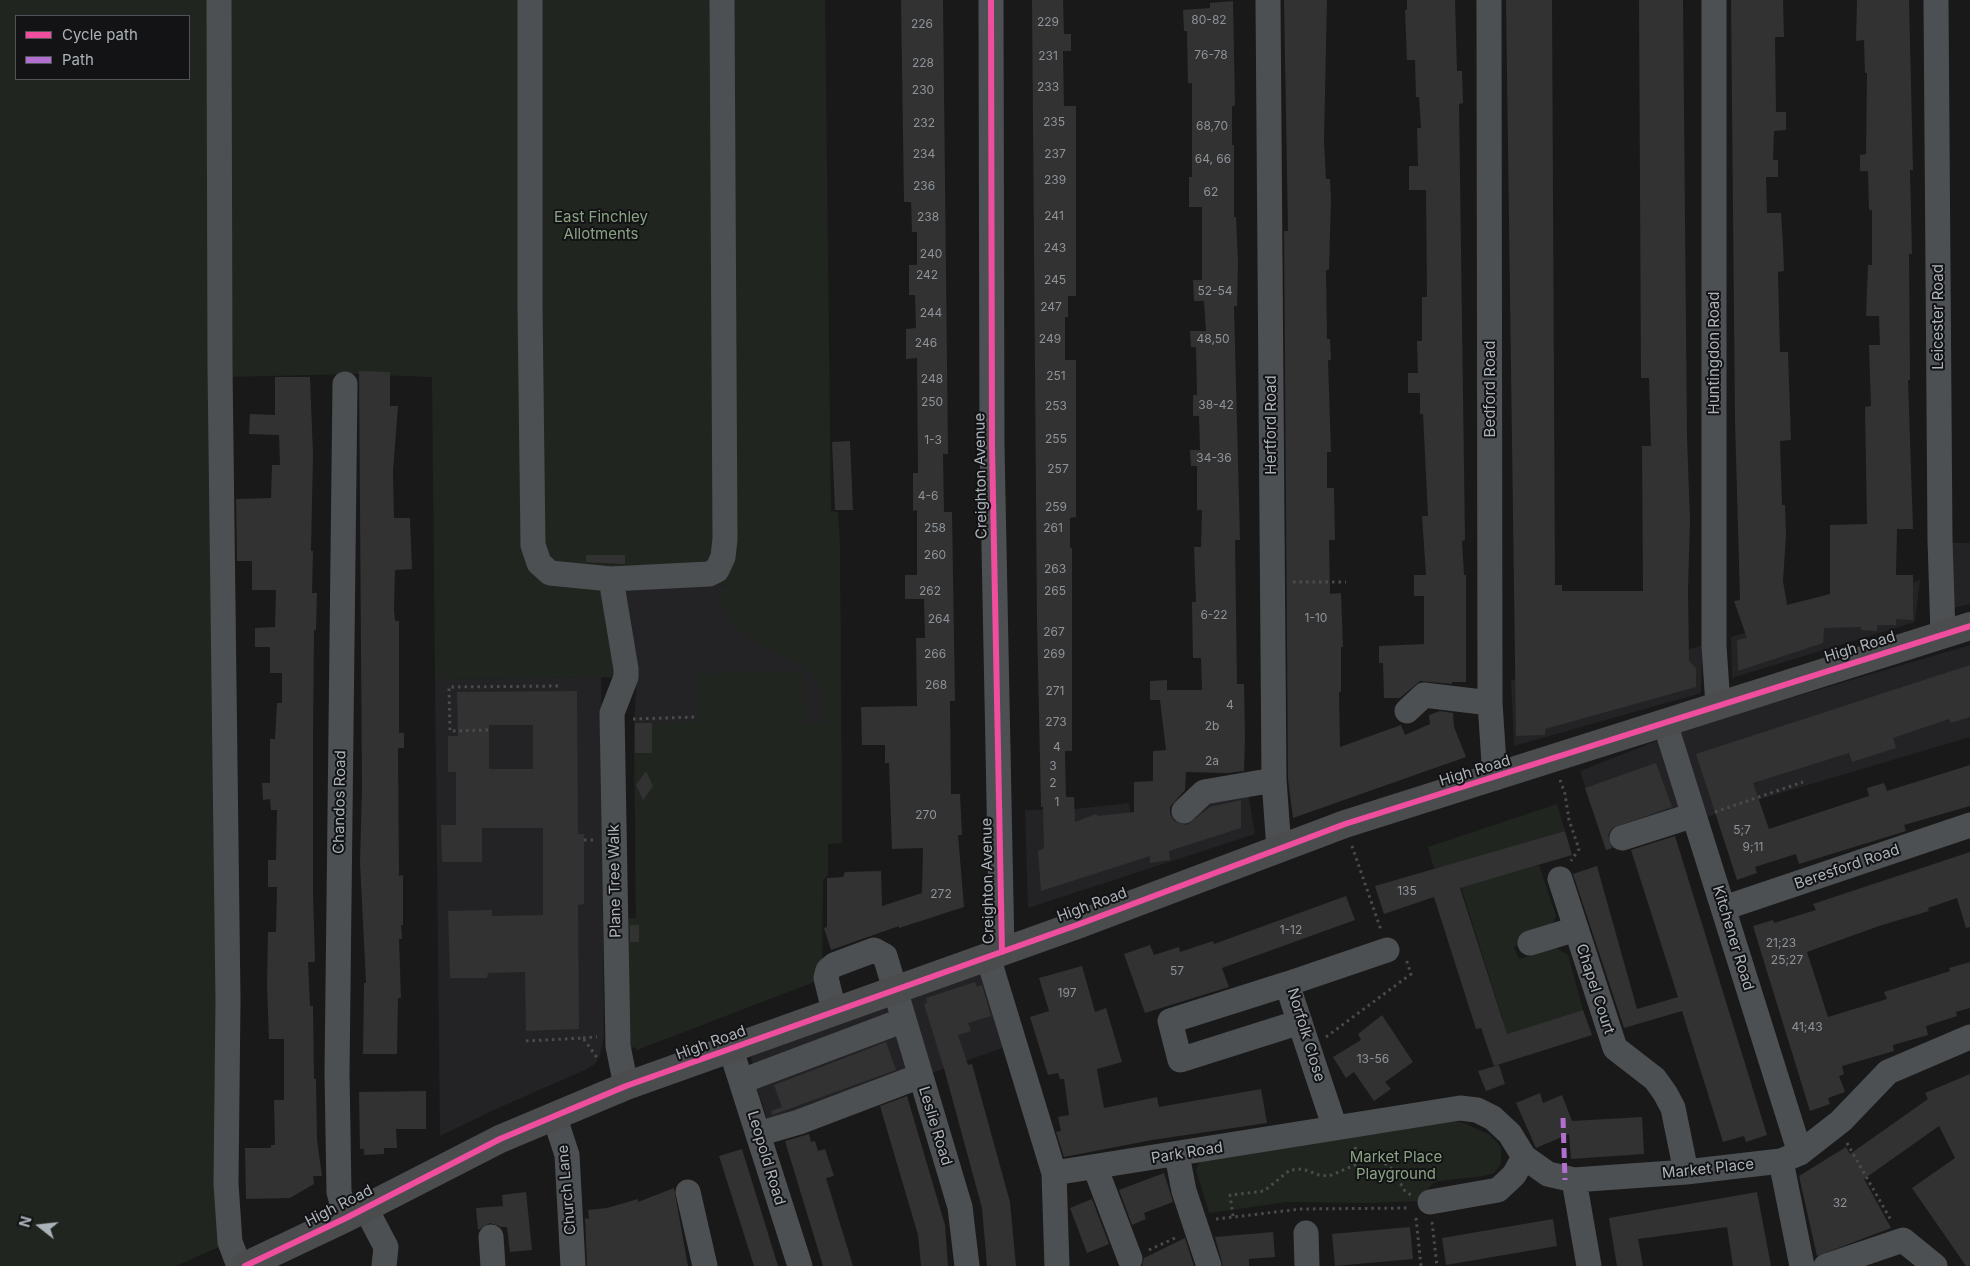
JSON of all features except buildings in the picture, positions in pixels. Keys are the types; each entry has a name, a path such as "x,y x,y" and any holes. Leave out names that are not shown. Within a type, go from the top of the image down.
{"main road":[{"name":"High Road","path":"246,1266 452,1162 554,1115 626,1086 731,1050 834,1010 995,954 1345,824 1553,760 1718,705 1970,626"}],"street":[{"path":"219,0 220,357 228,1000 226,1184 230,1242 239,1266"},
{"path":"530,0 530,296 533,545 539,563 550,573 611,578 709,574 717,570 723,557 725,539 722,0"},
{"name":"Creighton Avenue","path":"991,0 995,954"},
{"name":"Hertford Road","path":"1268,0 1274,780 1279,849"},
{"name":"Bedford Road","path":"1489,0 1490,703 1495,778"},
{"name":"Huntingdon Road","path":"1714,0 1714,646 1718,705"},
{"name":"Leicester Road","path":"1936,0 1940,521 1943,634"},
{"name":"Chandos Road","path":"345,384 337,1073 339,1192 386,1247 384,1266"},
{"name":"Plane Tree Walk","path":"611,578 626,662 626,677 612,713 618,1046 626,1086"},
{"path":"1407,711 1424,695 1490,703"},
{"name":"Kitchener Road","path":"1665,723 1724,908 1791,1157 1802,1266"},
{"path":"1184,811 1204,792 1274,780"},
{"path":"1622,838 1695,817"},
{"name":"Beresford Road","path":"1724,908 1792,887 1970,825"},
{"name":"Chapel Court","path":"1560,879 1614,1048 1655,1079 1672,1108 1686,1172"},
{"name":"Chapel Court","path":"1530,943 1576,930"},
{"name":"Leslie Road","path":"834,1010 826,978 828,970 834,965 874,950 885,956 960,1207 967,1266"},
{"name":"Norfolk Close","path":"1335,1128 1287,984 1387,950"},
{"path":"995,954 1054,1173 1057,1266"},
{"path":"1287,984 1170,1021 1180,1060 1300,1022"},
{"path":"742,1081 904,1020"},
{"path":"1791,1157 1836,1125 1888,1072 1970,1037"},
{"name":"Leopold Road","path":"731,1050 800,1266"},
{"path":"758,1134 799,1122 920,1076"},
{"name":"Park Road","path":"1054,1173 1176,1156 1460,1108 1477,1110 1493,1118 1510,1134 1524,1157"},
{"name":"Church Lane","path":"554,1115 567,1155 573,1266"},
{"path":"1176,1156 1184,1191 1209,1266"},
{"path":"1421,1207 1498,1190 1514,1175 1524,1157"},
{"name":"Market Place","path":"1524,1157 1548,1174 1574,1180 1686,1172 1791,1157"},
{"path":"1095,1167 1130,1259"},
{"path":"1574,1180 1589,1266"},
{"path":"688,1192 705,1266"},
{"path":"1306,1233 1307,1266"},
{"path":"491,1237 493,1266"},
{"path":"1826,1266 1903,1240 1934,1266"}],"path":[{"path":"1289,582 1346,582"},
{"path":"488,730 450,730 450,687 562,686"},
{"path":"634,718 698,718"},
{"path":"1553,760 1565,794 1569,820 1578,849 1560,879"},
{"path":"1695,817 1803,782"},
{"path":"526,1041 583,1038 598,1060"},
{"path":"1836,1125 1903,1240"},
{"path":"1354,1145 1359,1162"},
{"path":"1233,1216 1230,1195 1264,1191 1290,1170 1303,1169 1318,1176 1329,1176 1343,1172 1359,1162 1375,1160 1384,1163 1392,1169 1405,1191 1421,1207 1437,1266"},
{"path":"1421,1207 1421,1266"},
{"path":"1130,1259 1196,1228"}],"shaded area":[{"path":"1952,543 1970,543 1970,604 1953,608"},
{"path":"1920,580 1915,622 1732,678 1731,637"},
{"path":"736,584 840,586 842,843 828,844 828,875 637,1050 635,1047 624,1050 636,918 634,723 637,677 622,585"},
{"path":"1970,645 1970,737 1737,806 1673,830 1606,850 1580,771 1692,727"},
{"path":"1702,646 1701,693 1514,746 1511,680 1594,664 1639,661"},
{"path":"601,677 604,1037 600,1055 595,1064 585,1070 440,1136 435,679"},
{"path":"1247,787 1255,834 1028,908 1025,810 1075,809 1129,803 1133,828 1180,808"},
{"path":"984,973 1005,1047 771,1130 756,1085 751,1056"}],"green space":[{"name":"East Finchley Allotments","path":"0,0 825,0 831,511 838,512 840,545 842,843 828,844 828,875 823,880 822,979 637,1050 635,1047 624,1050 620,918 636,918 634,723 698,722 697,674 803,671 804,724 824,723 822,697 816,675 758,643 737,627 727,614 720,600 720,593 723,588 732,584 622,585 637,677 435,679 432,377 352,374 226,377 237,1239 176,1266 0,1266"},
{"path":"1557,804 1565,831 1454,864 1437,879 1428,847"},
{"path":"1539,865 1556,916 1550,931 1514,947 1519,959 1556,948 1568,955 1583,1010 1498,1037 1493,1024 1503,1020 1461,887"},
{"name":"Market Place Playground","path":"1453,1121 1464,1123 1490,1135 1501,1147 1501,1164 1494,1173 1484,1176 1439,1181 1432,1184 1418,1201 1370,1203 1287,1202 1209,1213 1196,1170 1200,1161"}],"marked path":[{"path":"1563,1118 1565,1180"}],"cycle path":[{"path":"991,0 992,446 1002,952"},
{"path":"245,1266 346,1218 500,1139 626,1086 1077,925 1345,824 1970,626"}]}
